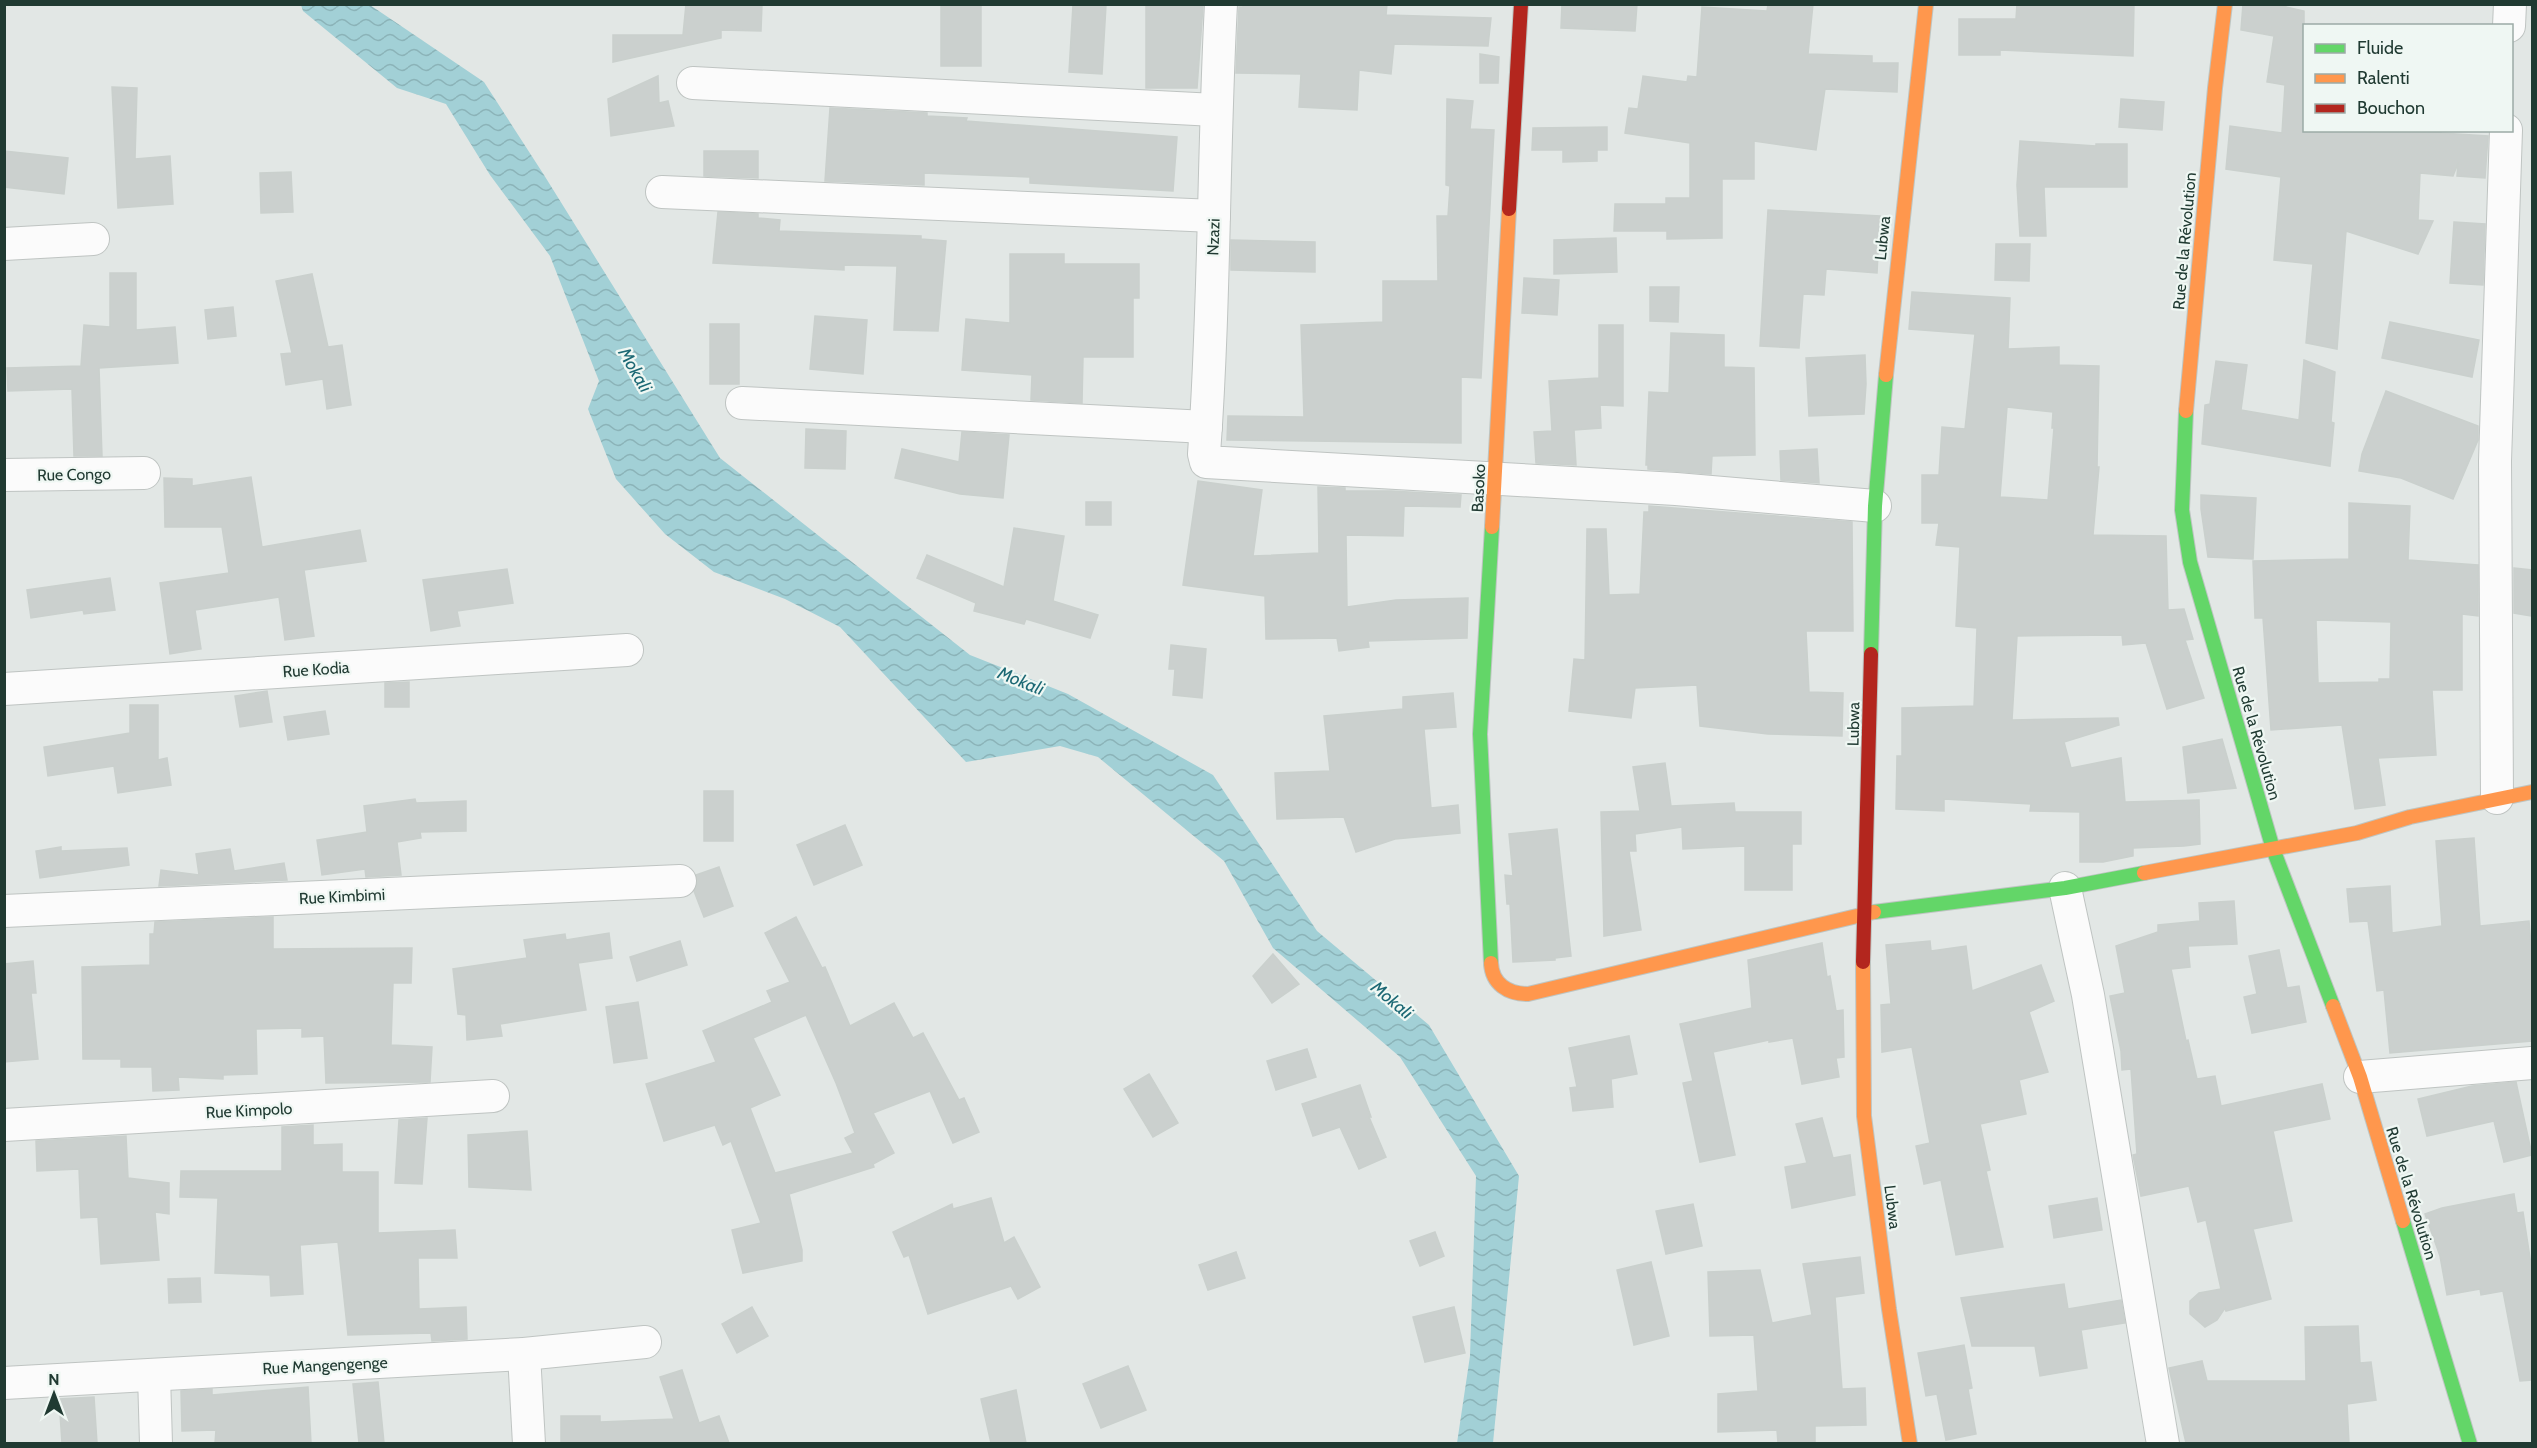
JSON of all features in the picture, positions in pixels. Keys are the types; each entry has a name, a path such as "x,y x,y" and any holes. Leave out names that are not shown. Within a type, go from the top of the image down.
{"street":[{"name":"Nzazi","path":"1221,4 1215,110 1214,216 1204,459 1212,463 1495,479"},
{"name":"Basoko","path":"1521,4 1480,734 1491,973 1498,985 1507,992 1528,994 1865,912"},
{"name":"Lubwa","path":"1910,1443 1889,1309 1864,1116 1861,1043 1875,506 1892,303 1926,4"},
{"name":"Rue de la Révolution","path":"2225,4 2188,369 2182,510 2190,562 2273,849 2360,1077 2470,1443"},
{"path":"2509,24 2510,4"},
{"path":"693,83 1215,110"},
{"path":"2497,798 2495,461 2506,132"},
{"path":"662,192 1214,216"},
{"path":"4,244 93,239"},
{"path":"742,403 1206,427"},
{"name":"Rue Congo","path":"4,475 144,473"},
{"path":"1495,479 1676,489 1875,506"},
{"name":"Rue Kodia","path":"4,688 627,650"},
{"path":"1865,912 2065,888 2357,833 2410,817 2532,792"},
{"name":"Rue Kimbimi","path":"4,911 680,881"},
{"path":"2065,888 2088,996 2163,1443"},
{"path":"2360,1077 2532,1063"},
{"name":"Rue Kimpolo","path":"4,1125 493,1096"},
{"name":"Rue Mangengenge","path":"4,1383 524,1354 645,1342"},
{"path":"524,1354 529,1443"},
{"path":"154,1375 156,1443"}],"water":[{"name":"Mokali","path":"301,5 370,5 484,82 720,458 970,655 1068,694 1213,775 1317,931 1429,1025 1519,1176 1493,1443 1457,1443 1470,1356 1476,1176 1400,1057 1273,948 1224,861 1098,757 1060,746 966,762 840,627 785,599 714,572 665,534 616,479 588,409 599,381 550,256 490,175 446,104 397,88 303,11"}],"building":[{"path":"686,4 762,4 761,31 721,30 721,38 613,62 613,35 683,35"},
{"path":"941,4 981,4 981,66 941,66"},
{"path":"1243,4 1387,4 1386,15 1491,18 1488,46 1394,44 1391,74 1359,70 1357,110 1299,107 1301,74 1236,73 1239,7 1243,7"},
{"path":"1562,4 1637,4 1635,31 1561,28"},
{"path":"1768,4 1813,4 1808,54 1872,56 1872,63 1898,63 1897,92 1825,89 1816,150 1754,141 1754,179 1722,179 1722,238 1667,239 1667,231 1614,231 1615,204 1666,204 1666,198 1690,198 1690,143 1625,133 1629,108 1638,109 1643,76 1687,82 1688,76 1697,77 1702,7 1767,11"},
{"path":"2017,4 2134,4 2133,56 2000,50 2000,55 1959,55 1959,19 2016,19"},
{"path":"2243,4 2273,4 2304,11 2303,132 2441,132 2488,136 2485,178 2457,176 2458,163 2453,176 2420,173 2418,220 2433,221 2418,254 2346,231 2337,349 2306,343 2313,264 2274,260 2281,177 2226,169 2230,126 2282,133 2285,85 2267,82 2274,36 2241,30"},
{"path":"1073,5 1106,5 1102,74 1069,72"},
{"path":"1146,5 1203,6 1197,88 1146,88"},
{"path":"1480,54 1499,57 1498,83 1480,83"},
{"path":"658,76 659,103 668,101 674,126 611,136 608,99"},
{"path":"112,87 137,88 135,159 170,156 173,204 118,208"},
{"path":"1447,99 1473,101 1470,129 1494,130 1481,378 1461,377 1461,443 1227,440 1228,416 1304,417 1301,325 1383,322 1383,281 1438,281 1437,216 1448,216 1450,186 1446,185"},
{"path":"2121,99 2164,102 2162,130 2119,127"},
{"path":"830,108 927,113 927,116 967,118 966,121 1177,137 1173,191 1030,183 1030,177 924,173 924,185 825,181"},
{"path":"1607,127 1607,150 1597,150 1597,161 1563,162 1563,150 1532,150 1533,128"},
{"path":"2020,141 2096,146 2096,144 2127,144 2127,187 2044,187 2046,236 2020,236 2017,185"},
{"path":"4,151 68,158 64,194 4,187"},
{"path":"704,151 758,151 758,178 704,176"},
{"path":"291,172 293,212 261,213 260,173"},
{"path":"1768,210 1880,216 1877,273 1826,269 1824,295 1803,294 1799,348 1760,346"},
{"path":"718,212 758,214 758,218 780,220 779,231 921,236 921,239 946,241 938,331 894,330 897,266 844,265 844,270 713,263"},
{"path":"2454,222 2485,224 2483,285 2450,283"},
{"path":"1616,238 1617,272 1554,274 1554,240"},
{"path":"1231,240 1315,242 1315,272 1231,270"},
{"path":"1996,244 2030,244 2029,281 1995,280"},
{"path":"1010,254 1064,254 1064,264 1139,264 1139,298 1133,298 1133,357 1083,357 1082,403 1031,400 1032,375 962,370 966,319 1010,323"},
{"path":"110,273 136,273 136,330 175,327 178,363 99,368 102,456 74,456 72,389 8,391 7,368 81,366 84,325 110,327"},
{"path":"312,274 328,347 342,345 351,405 327,409 323,379 286,385 281,354 292,353 276,281"},
{"path":"1524,278 1559,280 1557,315 1522,313"},
{"path":"1650,287 1679,287 1678,322 1650,321"},
{"path":"1912,292 2010,298 2008,349 2059,347 2059,365 2099,366 2097,467 2099,467 2093,535 2166,536 2168,610 2184,609 2193,639 2185,640 2204,698 2167,709 2146,643 2123,645 2122,635 2017,636 2012,720 2118,718 2119,725 2064,742 2071,768 2121,758 2125,802 2199,800 2200,844 2133,848 2133,856 2103,862 2080,862 2080,812 2030,811 2031,804 1944,799 1944,811 1896,809 1897,756 1902,756 1902,708 1974,706 1977,628 1956,626 1960,547 1936,545 1939,523 1922,523 1922,475 1939,475 1942,427 1965,429 1975,334 1909,329","holes":["2007,407 2053,412 2052,428 2054,428 2048,500 2000,497"]},
{"path":"233,307 236,336 208,339 205,310"},
{"path":"815,316 867,320 863,374 810,369"},
{"path":"2390,322 2479,340 2472,377 2382,358"},
{"path":"710,324 739,324 739,384 710,384"},
{"path":"1599,325 1623,325 1623,406 1600,405 1601,428 1574,430 1576,465 1536,463 1534,432 1552,431 1549,381 1599,378"},
{"path":"1671,333 1724,335 1724,367 1754,368 1755,455 1712,456 1711,474 1648,469 1646,465 1649,392 1669,393"},
{"path":"1865,355 1864,414 1809,416 1806,358"},
{"path":"2304,360 2335,372 2330,466 2202,444 2205,405 2210,404 2216,361 2247,365 2241,410 2299,420"},
{"path":"2386,391 2478,426 2478,440 2453,499 2401,478 2359,471 2362,454"},
{"path":"806,429 846,431 845,469 805,468"},
{"path":"962,432 1009,435 1003,498 960,494 895,478 902,449 959,462"},
{"path":"1817,449 1819,483 1781,480 1780,451"},
{"path":"251,477 262,547 360,530 366,561 304,570 314,636 285,640 279,597 195,610 201,649 170,654 160,583 229,573 222,527 165,527 164,478 192,479 192,486"},
{"path":"1198,481 1262,490 1253,556 1319,553 1318,487 1345,488 1345,491 1461,495 1460,507 1404,506 1403,536 1346,535 1347,607 1396,600 1468,598 1467,638 1368,641 1369,647 1339,651 1337,638 1266,639 1265,596 1183,585"},
{"path":"2201,495 2256,498 2253,559 2208,557"},
{"path":"1086,502 1111,502 1111,525 1086,525"},
{"path":"2349,503 2410,506 2408,560 2478,565 2478,616 2462,614 2462,690 2432,690 2436,755 2378,758 2385,805 2355,809 2342,725 2271,730 2263,618 2255,618 2253,561 2349,559","holes":["2316,620 2391,622 2390,679 2379,679 2379,682 2318,683"]},
{"path":"1649,506 1852,522 1853,631 1806,631 1809,692 1843,693 1842,736 1768,734 1700,726 1697,685 1635,688 1631,718 1569,711 1574,659 1585,660 1587,529 1606,529 1609,595 1640,594 1644,512 1649,512"},
{"path":"1014,528 1064,536 1053,601 1098,615 1090,638 1026,619 1024,624 974,611 976,603 917,578 927,555 1004,587"},
{"path":"2514,568 2532,570 2532,616 2514,613"},
{"path":"507,569 513,603 457,611 460,626 431,631 423,580"},
{"path":"110,578 115,610 84,614 83,610 31,618 27,590"},
{"path":"1171,645 1206,649 1202,698 1173,695 1175,669 1169,669"},
{"path":"409,682 409,707 385,707 385,683"},
{"path":"267,691 272,722 240,727 235,696"},
{"path":"1453,693 1456,727 1424,729 1431,808 1458,805 1460,833 1395,839 1356,852 1344,817 1277,819 1275,773 1330,771 1324,716 1403,709 1403,697"},
{"path":"130,705 158,705 158,760 167,758 171,785 118,793 114,766 48,776 44,747 130,733"},
{"path":"325,711 329,734 288,740 284,717"},
{"path":"2222,739 2236,788 2188,793 2183,747"},
{"path":"1665,763 1671,806 1734,803 1735,812 1801,812 1801,844 1792,844 1792,890 1745,890 1745,846 1683,849 1682,827 1635,834 1636,851 1629,851 1641,930 1604,936 1601,812 1640,811 1633,767"},
{"path":"704,791 733,791 733,841 704,841"},
{"path":"415,799 416,803 466,801 466,831 420,832 421,838 397,842 401,875 366,877 365,869 322,875 317,840 367,832 364,806"},
{"path":"845,825 862,865 814,885 797,845"},
{"path":"1557,829 1571,956 1555,958 1555,960 1513,962 1510,904 1507,904 1505,875 1513,876 1509,834"},
{"path":"2474,838 2480,926 2529,921 2532,957 2532,1041 2390,1053 2384,990 2377,991 2368,921 2350,922 2347,889 2390,886 2392,933 2442,926 2436,841"},
{"path":"61,847 61,851 127,848 129,865 40,878 36,851"},
{"path":"230,849 234,871 284,863 287,880 159,886 161,870 199,875 196,854"},
{"path":"719,867 733,906 704,917 694,891 698,881 696,875"},
{"path":"2234,901 2237,944 2188,946 2190,967 2171,969 2186,1041 2188,1040 2197,1079 2215,1076 2221,1106 2322,1084 2330,1119 2273,1131 2292,1221 2253,1229 2271,1299 2226,1311 2225,1308 2217,1320 2205,1327 2190,1314 2190,1301 2199,1293 2221,1289 2206,1220 2198,1222 2189,1186 2141,1196 2133,1155 2137,1154 2131,1069 2122,1070 2121,1051 2110,996 2125,993 2116,946 2158,932 2158,925 2200,921 2199,903"},
{"path":"273,917 273,949 412,948 411,983 393,983 391,1045 432,1047 430,1082 326,1083 324,1036 302,1037 302,1028 256,1029 257,1074 223,1075 223,1079 178,1077 179,1090 153,1091 152,1067 121,1067 121,1059 83,1059 82,967 150,965 150,934 154,934 155,922"},
{"path":"796,917 822,968 825,967 850,1026 894,1003 913,1038 923,1033 959,1100 964,1098 979,1132 953,1143 930,1091 873,1113 894,1153 873,1164 874,1167 789,1194 802,1250 802,1261 743,1273 732,1230 761,1223 731,1141 723,1145 715,1125 664,1141 646,1084 716,1062 703,1031 772,1002 767,991 790,982 765,933","holes":["806,1015 855,1133 845,1138 853,1153 775,1173 750,1108 780,1095 753,1038"]},
{"path":"609,933 612,958 578,963 586,1010 500,1024 502,1036 467,1040 466,1015 458,1014 453,969 527,958 524,940 565,934 566,940"},
{"path":"680,941 687,965 637,981 630,957"},
{"path":"1930,941 1931,951 1966,946 1972,991 2041,965 2054,1001 2029,1012 2048,1072 2019,1080 2026,1114 1980,1124 1990,1170 1986,1171 2003,1247 1956,1255 1941,1180 1924,1184 1916,1146 1930,1143 1912,1047 1882,1052 1881,1005 1891,1004 1886,945"},
{"path":"1822,943 1827,977 1830,976 1836,1011 1843,1010 1844,1057 1836,1058 1839,1077 1802,1084 1793,1038 1769,1042 1769,1040 1713,1052 1735,1155 1700,1162 1683,1083 1693,1081 1680,1024 1752,1008 1748,960"},
{"path":"2279,950 2287,988 2299,986 2306,1022 2252,1033 2244,997 2257,994 2249,956"},
{"path":"1273,954 1299,984 1272,1003 1253,976"},
{"path":"33,961 36,993 31,993 38,1059 4,1062 4,964"},
{"path":"638,1002 647,1058 614,1063 606,1007"},
{"path":"1629,1036 1637,1074 1611,1079 1613,1107 1573,1111 1570,1088 1577,1087 1569,1048"},
{"path":"1307,1049 1316,1077 1276,1090 1267,1061"},
{"path":"1149,1074 1178,1123 1153,1137 1124,1089"},
{"path":"2516,1082 2532,1155 2504,1162 2494,1121 2427,1136 2418,1099 2472,1086"},
{"path":"1360,1085 1371,1117 1369,1117 1386,1157 1359,1169 1340,1127 1313,1136 1302,1104"},
{"path":"427,1118 422,1184 395,1183 399,1120"},
{"path":"1822,1118 1833,1158 1850,1155 1855,1195 1792,1208 1785,1167 1807,1163 1796,1124"},
{"path":"313,1125 313,1145 342,1144 342,1172 378,1172 378,1233 455,1230 457,1258 418,1258 419,1309 466,1307 467,1339 432,1341 431,1333 348,1335 338,1242 300,1245 303,1294 271,1296 270,1275 215,1273 218,1198 180,1197 181,1171 282,1171 282,1127"},
{"path":"527,1131 531,1190 469,1187 468,1135"},
{"path":"126,1136 128,1178 169,1183 169,1214 155,1212 159,1260 101,1264 98,1217 81,1218 79,1169 37,1171 36,1141"},
{"path":"2514,1194 2517,1213 2523,1212 2532,1271 2532,1380 2520,1381 2503,1291 2481,1295 2480,1289 2447,1295 2440,1256 2425,1214 2442,1208"},
{"path":"991,1198 1004,1243 1014,1237 1040,1287 1018,1299 1011,1286 928,1314 909,1255 904,1257 893,1232 952,1204 953,1209"},
{"path":"2097,1198 2102,1230 2054,1238 2049,1206"},
{"path":"1693,1204 1702,1246 1666,1254 1656,1211"},
{"path":"1435,1232 1444,1256 1420,1266 1410,1241"},
{"path":"1236,1252 1245,1278 1208,1290 1199,1265"},
{"path":"1860,1257 1864,1293 1835,1297 1842,1389 1865,1388 1866,1425 1815,1426 1815,1443 1778,1443 1777,1430 1718,1432 1718,1394 1758,1391 1754,1335 1710,1336 1708,1272 1760,1270 1772,1323 1812,1315 1803,1264"},
{"path":"1651,1262 1669,1336 1634,1345 1617,1270"},
{"path":"200,1278 201,1302 169,1303 168,1279"},
{"path":"2064,1284 2068,1309 2121,1300 2125,1323 2081,1330 2087,1368 2040,1376 2035,1346 1972,1346 1961,1298"},
{"path":"752,1307 768,1336 737,1353 722,1324"},
{"path":"1454,1307 1465,1353 1425,1362 1413,1317"},
{"path":"2358,1326 2360,1363 2371,1362 2376,1400 2347,1404 2349,1443 2186,1443 2169,1368 2202,1361 2207,1381 2306,1381 2305,1327"},
{"path":"1964,1345 1972,1388 1968,1389 1976,1434 1946,1440 1937,1394 1926,1396 1918,1353"},
{"path":"1128,1366 1146,1410 1101,1428 1083,1384"},
{"path":"682,1370 699,1423 719,1416 729,1443 561,1443 561,1416 600,1416 600,1422 674,1419 660,1377"},
{"path":"378,1382 384,1443 359,1443 353,1384"},
{"path":"308,1387 311,1443 215,1443 216,1430 182,1431 181,1391 212,1389 212,1395"},
{"path":"1016,1390 1026,1443 991,1443 981,1399"},
{"path":"94,1397 97,1443 62,1443 59,1399"}],"traffic: fast":[{"path":"1871,654 1875,506 1886,375"},
{"path":"2186,411 2182,510 2190,562 2273,849 2333,1006"},
{"path":"1491,963 1480,734 1492,527"},
{"path":"1874,912 2065,888 2144,873"},
{"path":"2403,1221 2470,1444"}],"traffic: slow":[{"path":"1886,375 1926,4"},
{"path":"2186,411 2215,88 2225,4"},
{"path":"1492,527 1509,209"},
{"path":"2144,873 2357,833 2410,817 2532,792"},
{"path":"1491,963 1494,977 1502,986 1514,992 1528,994 1874,912"},
{"path":"1863,962 1864,1116 1889,1309 1910,1444"},
{"path":"2333,1006 2360,1077 2403,1221"}],"traffic: jam":[{"path":"1509,209 1521,4"},
{"path":"1863,962 1871,654"}]}
